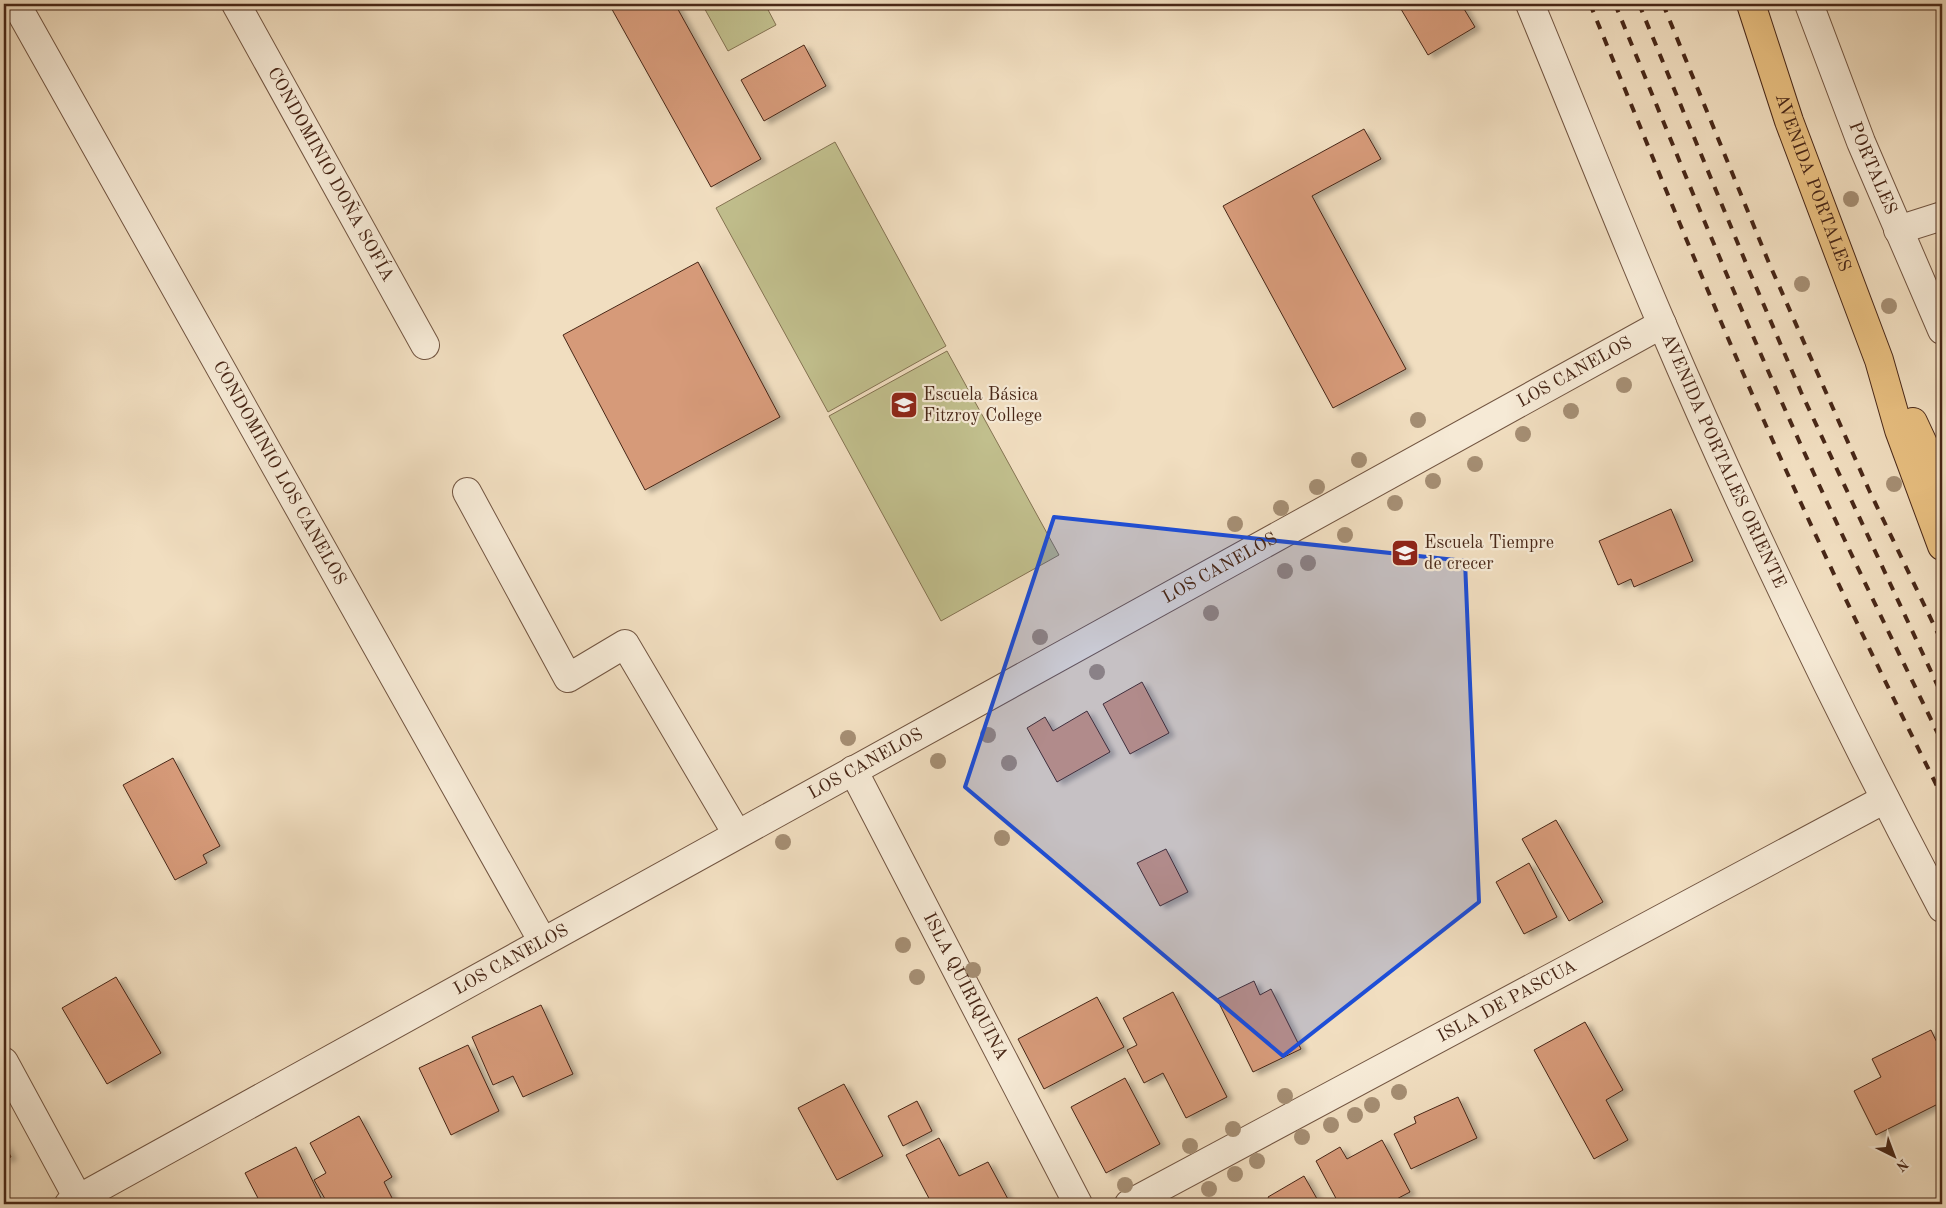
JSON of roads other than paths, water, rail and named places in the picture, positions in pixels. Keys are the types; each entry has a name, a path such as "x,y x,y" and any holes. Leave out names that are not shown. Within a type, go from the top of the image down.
{"main road":[{"name":"AVENIDA PORTALES","path":"1751,4 1789,121 1879,360 1902,438 1942,546"},
{"name":"AVENIDA PORTALES","path":"1879,360 1914,424 1942,484"}],"street":[{"name":"CONDOMINIO LOS CANELOS","path":"16,4 542,942"},
{"name":"CONDOMINIO DOÑA SOFÍA","path":"236,4 425,344"},
{"name":"AVENIDA PORTALES ORIENTE","path":"1530,4 1662,324 1762,546 1885,799 1942,908"},
{"name":"PORTALES","path":"1809,4 1862,142 1942,330"},
{"path":"1898,230 1942,216"},
{"name":"LOS CANELOS","path":"76,1202 737,834 1662,324"},
{"path":"467,492 568,678 625,644 737,834"},
{"name":"ISLA QUIRIQUINA","path":"853,770 1078,1204"},
{"name":"ISLA DE PASCUA","path":"1129,1204 1885,799"},
{"path":"4,1062 76,1202"}],"railway":[{"path":"1590,4 1691,251 1761,415 1849,607 1942,796"},
{"path":"1615,4 1793,428 1942,742"},
{"path":"1639,4 1801,392 1942,695"},
{"path":"1663,4 1769,263 1869,490 1942,642"}],"place":[{"name":"Escuela Básica Fitzroy College","path":"904,405"},
{"name":"Escuela Tiempre de crecer","path":"1405,553"}]}
